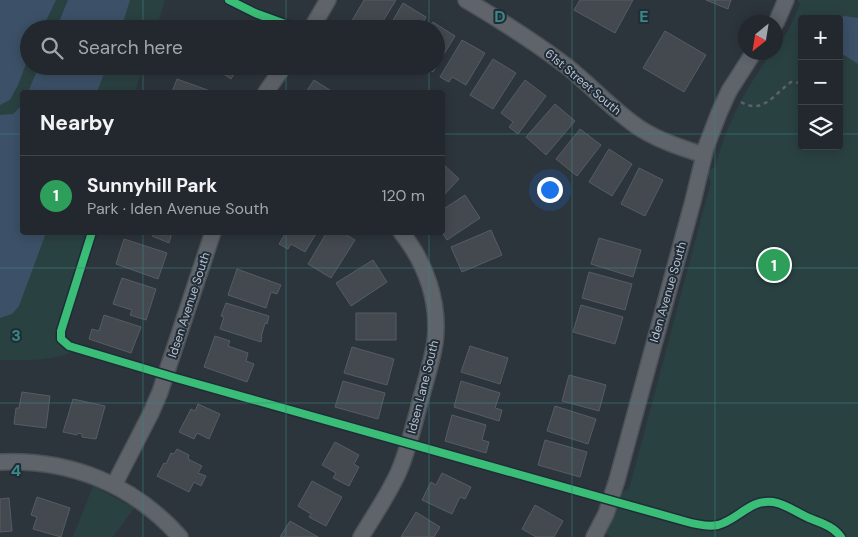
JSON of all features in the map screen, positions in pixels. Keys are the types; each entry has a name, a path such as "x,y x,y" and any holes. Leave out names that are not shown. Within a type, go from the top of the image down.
{"street":[{"path":"316,20 328,0"},
{"name":"61st Street South","path":"466,0 537,44 576,74 642,130 672,144 704,155"},
{"path":"780,15 786,0"},
{"name":"Iden Avenue South","path":"594,537 606,514 617,480 704,155 724,101 749,60"},
{"path":"267,90 278,75"},
{"name":"Idsen Avenue South","path":"114,485 160,392 212,235"},
{"name":"Idsen Lane South","path":"361,537 389,490 403,460 427,379 435,341 435,314 429,284 419,259 403,235"},
{"path":"0,462 24,462 60,466 92,474 151,508 180,537"}],"path":[{"path":"741,102 751,107 759,106 791,82 798,83"}],"green space":[{"path":"0,0 165,0 159,20 20,20 20,75 140,75 136,90 20,90 20,235 88,235 58,327 60,342 65,347 74,351 47,359 0,360"},
{"path":"797,0 858,0 858,537 611,537 606,534 623,492 629,489 711,182 707,175 708,171 715,167 731,121 745,93 762,66 767,60 783,60 783,38 800,4"},
{"path":"93,486 134,508 113,537 73,537"}],"water":[{"path":"0,0 56,0 46,20 20,20 20,75 22,75 10,100 0,105"},
{"path":"68,0 130,0 124,20 60,20"},
{"path":"843,16 858,18 858,64 843,55"},
{"path":"35,75 104,75 98,90 29,90"},
{"path":"20,107 20,235 45,235 19,306 12,314 0,318 0,115 13,114"}],"building":[{"path":"364,0 396,0 384,20 352,20"},
{"path":"580,0 633,0 615,33 574,10"},
{"path":"706,0 731,0 728,9"},
{"path":"403,3 426,17 424,20 393,20"},
{"path":"445,30 455,36 445,52"},
{"path":"665,31 706,55 684,92 643,68"},
{"path":"462,40 485,53 466,85 452,77 449,82 440,77 445,75 445,69"},
{"path":"493,59 516,73 493,109 470,95"},
{"path":"225,75 233,75 231,79"},
{"path":"177,79 207,90 173,90"},
{"path":"314,80 330,90 307,90"},
{"path":"525,80 546,96 518,134 509,127 513,122 501,113"},
{"path":"555,104 575,121 546,155 526,137"},
{"path":"580,129 601,145 577,176 556,159"},
{"path":"609,149 632,164 612,196 589,182"},
{"path":"445,166 459,179 445,194"},
{"path":"639,168 663,180 645,216 621,204"},
{"path":"465,195 480,218 447,240 444,235 445,208"},
{"path":"491,230 502,255 462,272 451,247"},
{"path":"152,235 171,235 169,243"},
{"path":"284,235 315,235 305,252 291,244 288,249 279,244"},
{"path":"325,235 347,235 355,240 331,278 308,264"},
{"path":"599,238 641,250 633,277 591,264"},
{"path":"124,239 167,253 158,279 116,264"},
{"path":"373,260 387,282 351,306 336,283"},
{"path":"237,269 281,285 277,294 271,292 266,308 228,295"},
{"path":"589,272 632,284 625,310 582,298"},
{"path":"122,278 156,289 146,320 130,315 132,310 113,304"},
{"path":"226,303 269,316 267,324 265,323 261,342 220,329 224,317 221,316"},
{"path":"581,305 623,317 615,344 573,332"},
{"path":"356,313 396,313 396,340 356,340"},
{"path":"104,315 141,327 131,353 89,339 92,329 99,331"},
{"path":"215,336 230,341 228,346 248,353 246,361 254,364 247,382 204,367"},
{"path":"470,346 508,358 500,384 461,372"},
{"path":"352,347 394,359 387,385 344,373"},
{"path":"569,375 606,385 599,411 562,401"},
{"path":"343,381 385,393 378,419 335,407"},
{"path":"461,381 500,393 495,408 502,410 499,421 454,407"},
{"path":"22,392 50,396 46,428 14,424 16,408 19,408"},
{"path":"73,399 105,406 96,439 82,437 82,434 78,433 77,435 63,432"},
{"path":"198,404 220,414 209,439 197,433 194,439 179,432 191,409 195,411"},
{"path":"555,406 596,419 588,444 547,431"},
{"path":"452,415 486,425 482,440 489,442 486,453 445,441"},
{"path":"545,440 587,452 580,477 538,465"},
{"path":"335,442 359,455 354,464 359,467 349,486 333,478 336,473 322,465"},
{"path":"177,449 189,455 188,459 202,466 198,473 206,476 201,486 194,482 189,492 157,476 171,453 174,454"},
{"path":"442,473 471,487 465,499 460,497 452,514 422,500 431,482 436,485"},
{"path":"312,481 342,497 326,526 309,517 311,514 298,506"},
{"path":"37,497 70,508 61,537 33,529 37,517 31,515"},
{"path":"9,498 12,531 0,532 0,499"},
{"path":"535,505 563,521 554,537 536,537 522,529"},
{"path":"416,512 440,527 434,537 401,537"},
{"path":"290,521 318,537 280,537"}],"cycle path":[{"path":"229,0 274,20"},
{"path":"91,235 61,331 61,339 69,346 176,378 692,523 718,525 758,503 773,502 826,525 841,537"}],"place":[{"name":"Sunnyhill Park","path":"774,265"}]}
